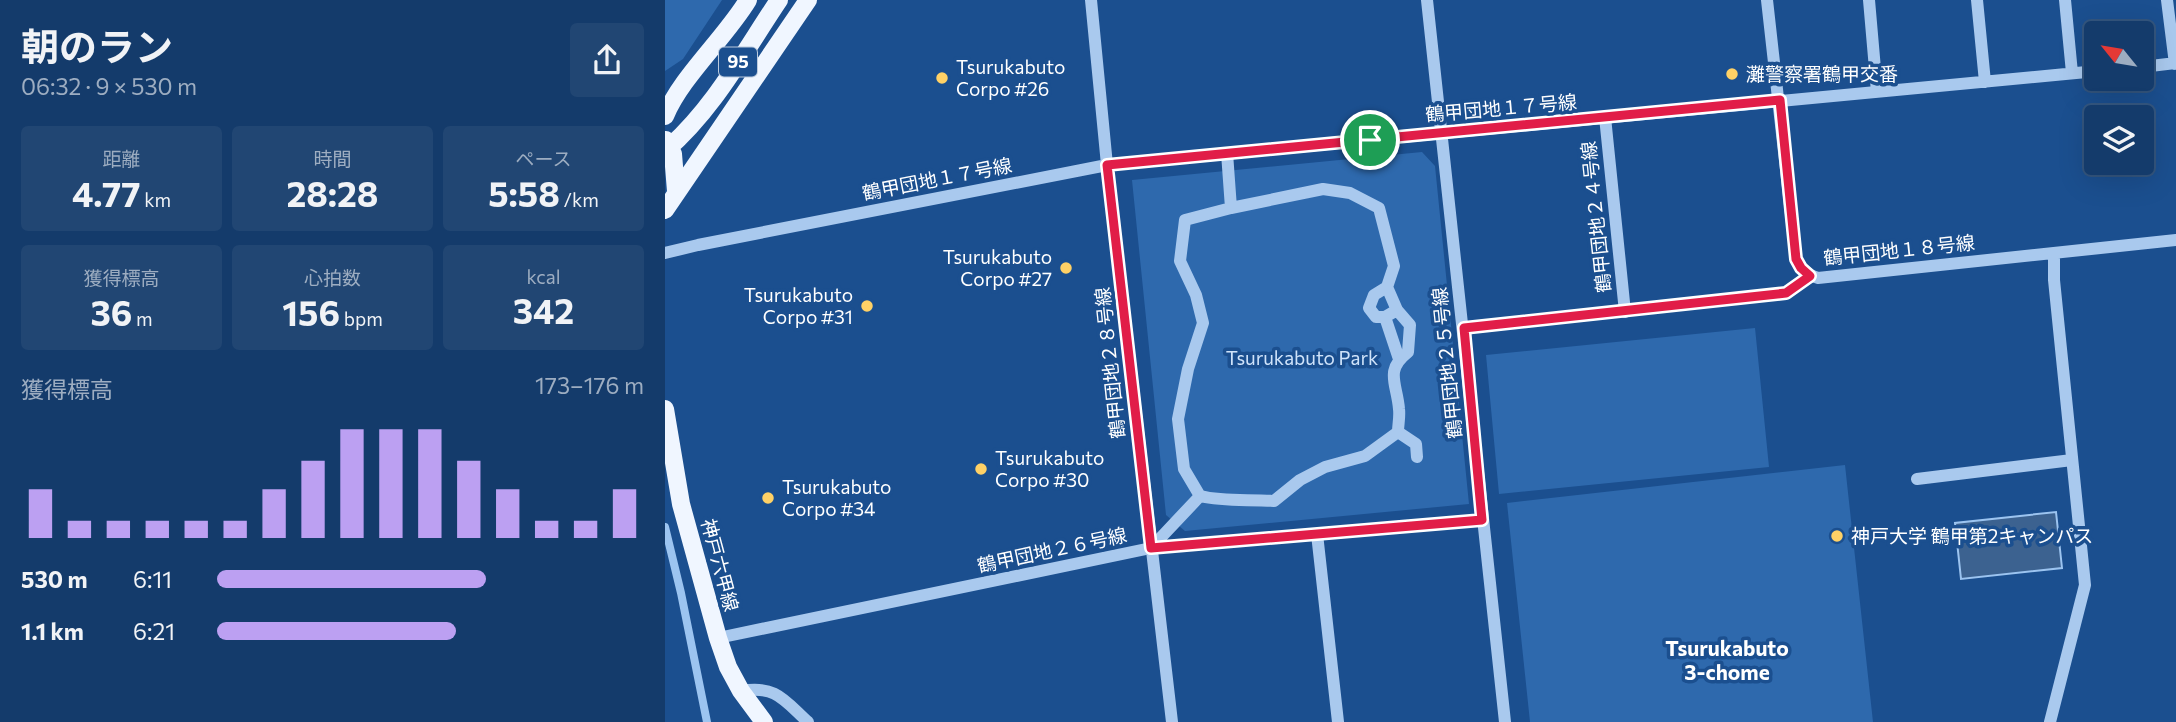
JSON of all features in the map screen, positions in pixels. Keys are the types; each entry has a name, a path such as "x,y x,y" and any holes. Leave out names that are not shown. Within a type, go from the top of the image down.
{"main road":[{"path":"665,116 671,100 734,23 748,0"},
{"name":"95","path":"665,151 695,123 716,96 779,0"},
{"path":"665,210 808,0"},
{"path":"665,138 673,154 676,191"},
{"name":"神戸六甲線","path":"665,409 681,504 728,667 741,691 764,722"}],"street":[{"name":"鶴甲団地２８号線","path":"1091,0 1107,165 1172,722"},
{"name":"鶴甲団地２５号線","path":"1426,0 1505,722"},
{"path":"1767,0 1796,259 1810,276"},
{"path":"1869,0 1877,92"},
{"path":"1977,0 1985,82"},
{"path":"2065,0 2072,73"},
{"path":"2154,66 2175,64 2167,0"},
{"name":"鶴甲団地１７号線","path":"665,253 1107,165 2084,72"},
{"name":"鶴甲団地２４号線","path":"1605,117 1626,312"},
{"path":"1227,153 1231,208"},
{"path":"1397,310 1385,317 1376,317 1369,308 1374,295 1387,287 1394,266 1379,208 1350,193 1323,189 1185,220 1180,261 1196,295 1203,323 1188,369 1178,419 1184,469 1200,496 1221,501 1274,501 1300,481 1325,467 1365,456 1398,432"},
{"name":"鶴甲団地１８号線","path":"1464,328 1786,293 1810,276 1818,278 2176,240"},
{"path":"2050,722 2085,585 2054,280 2054,254"},
{"path":"1387,287 1397,310 1410,325 1408,352 1399,359 1392,374 1399,411 1398,432"},
{"path":"1385,317 1399,359"},
{"path":"1398,432 1416,444 1417,457"},
{"path":"1917,479 2072,460"},
{"path":"1151,548 1200,496"},
{"name":"鶴甲団地２６号線","path":"719,638 1151,548 1482,520"},
{"path":"1317,534 1338,722"},
{"path":"741,691 761,688 780,696 808,722"}],"green space":[{"path":"665,0 722,0 683,59 665,71"},
{"name":"Tsurukabuto Park","path":"1422,152 1435,166 1469,504 1185,531 1166,515 1132,180"},
{"path":"1755,328 1769,467 1499,494 1486,355"},
{"path":"1845,465 1873,722 1530,722 1507,503"}],"shaded area":[{"path":"2056,512 2062,568 1961,579 1955,523"}],"waterway":[{"path":"665,527 707,722"}],"place":[{"name":"灘警察署鶴甲交番","path":"1732,74"},
{"name":"Tsurukabuto Corpo #26","path":"942,78"},
{"name":"Tsurukabuto Corpo #27","path":"1066,268"},
{"name":"Tsurukabuto Corpo #31","path":"867,306"},
{"name":"Tsurukabuto Corpo #30","path":"981,469"},
{"name":"Tsurukabuto Corpo #34","path":"768,498"},
{"name":"神戸大学 鶴甲第2キャンパス","path":"1837,536"}],"district":[{"name":"Tsurukabuto 3-chome","path":"1727,661"}],"route":[{"path":"1780,100 1796,259 1810,276 1786,293 1464,328 1482,520 1151,548 1107,165 1370,140 1780,100"}]}
